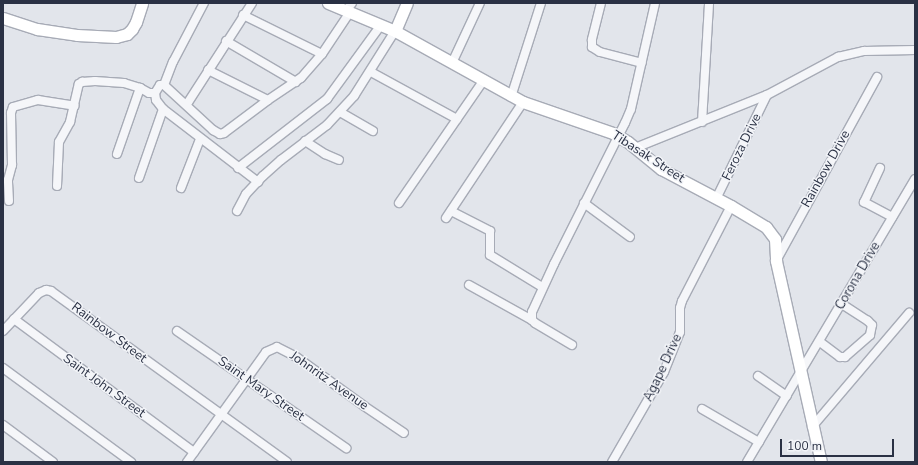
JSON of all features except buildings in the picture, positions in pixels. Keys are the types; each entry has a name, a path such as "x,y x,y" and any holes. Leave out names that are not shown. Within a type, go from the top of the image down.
{"street":[{"path":"3,18 38,29 77,35 116,37 127,34 132,29 136,22 142,3"},
{"path":"164,85 173,62 204,3"},
{"path":"187,104 226,41 252,3"},
{"name":"Tibasak Street","path":"328,3 349,9 394,31 484,80 511,97 551,113 601,128 619,137 661,169 758,221 770,231 775,239 776,261 821,462"},
{"path":"237,211 240,202 258,182 281,160 327,125 354,96 371,72 394,31 407,3"},
{"path":"452,62 480,3"},
{"path":"511,97 541,3"},
{"path":"601,3 592,40 592,47 600,52 642,63"},
{"path":"532,320 532,312 542,287 619,137 631,109 655,3"},
{"path":"702,122 709,3"},
{"path":"164,85 187,104 213,130 220,134 224,133 268,100 296,82 322,54 349,9"},
{"path":"243,15 322,54"},
{"path":"238,168 327,100 381,25"},
{"path":"226,41 296,82"},
{"path":"635,148 767,95 845,54 864,51 915,50"},
{"path":"208,70 268,100"},
{"path":"371,72 457,119"},
{"name":"Rainbow Drive","path":"776,261 876,77"},
{"path":"399,203 484,80"},
{"path":"57,186 59,142 70,122 79,84 82,82 124,83 140,88 149,93 155,93"},
{"path":"164,85 160,85 155,93 156,100 163,109 200,139 258,182"},
{"path":"117,154 140,88"},
{"name":"Feroza Drive","path":"716,199 767,95"},
{"path":"9,201 8,180 12,165 11,113 13,107 38,100 74,106"},
{"path":"446,218 523,102"},
{"path":"139,178 163,109"},
{"path":"340,112 373,130"},
{"path":"182,188 200,139"},
{"path":"305,141 325,154 339,160"},
{"path":"880,168 864,202 892,217"},
{"name":"Corona Drive","path":"747,462 820,342 915,179"},
{"path":"584,203 630,237"},
{"name":"Agape Drive","path":"612,462 664,372 680,332 680,308 682,301 731,206"},
{"path":"451,211 490,231 490,255 542,287"},
{"path":"469,285 532,320 572,345"},
{"name":"Rainbow Street","path":"3,331 39,293 46,290 52,291 220,415 287,462"},
{"path":"820,342 840,357 845,357 870,335 872,325 842,304"},
{"path":"812,427 909,313"},
{"name":"Saint John Street","path":"14,319 194,452"},
{"name":"Saint Mary Street","path":"177,331 346,448"},
{"name":"Johnritz Avenue","path":"187,462 246,378 266,352 273,348 281,348 404,433"},
{"path":"3,368 131,462"},
{"path":"758,376 787,396"},
{"path":"702,409 759,442"},
{"path":"3,425 53,462"}]}
